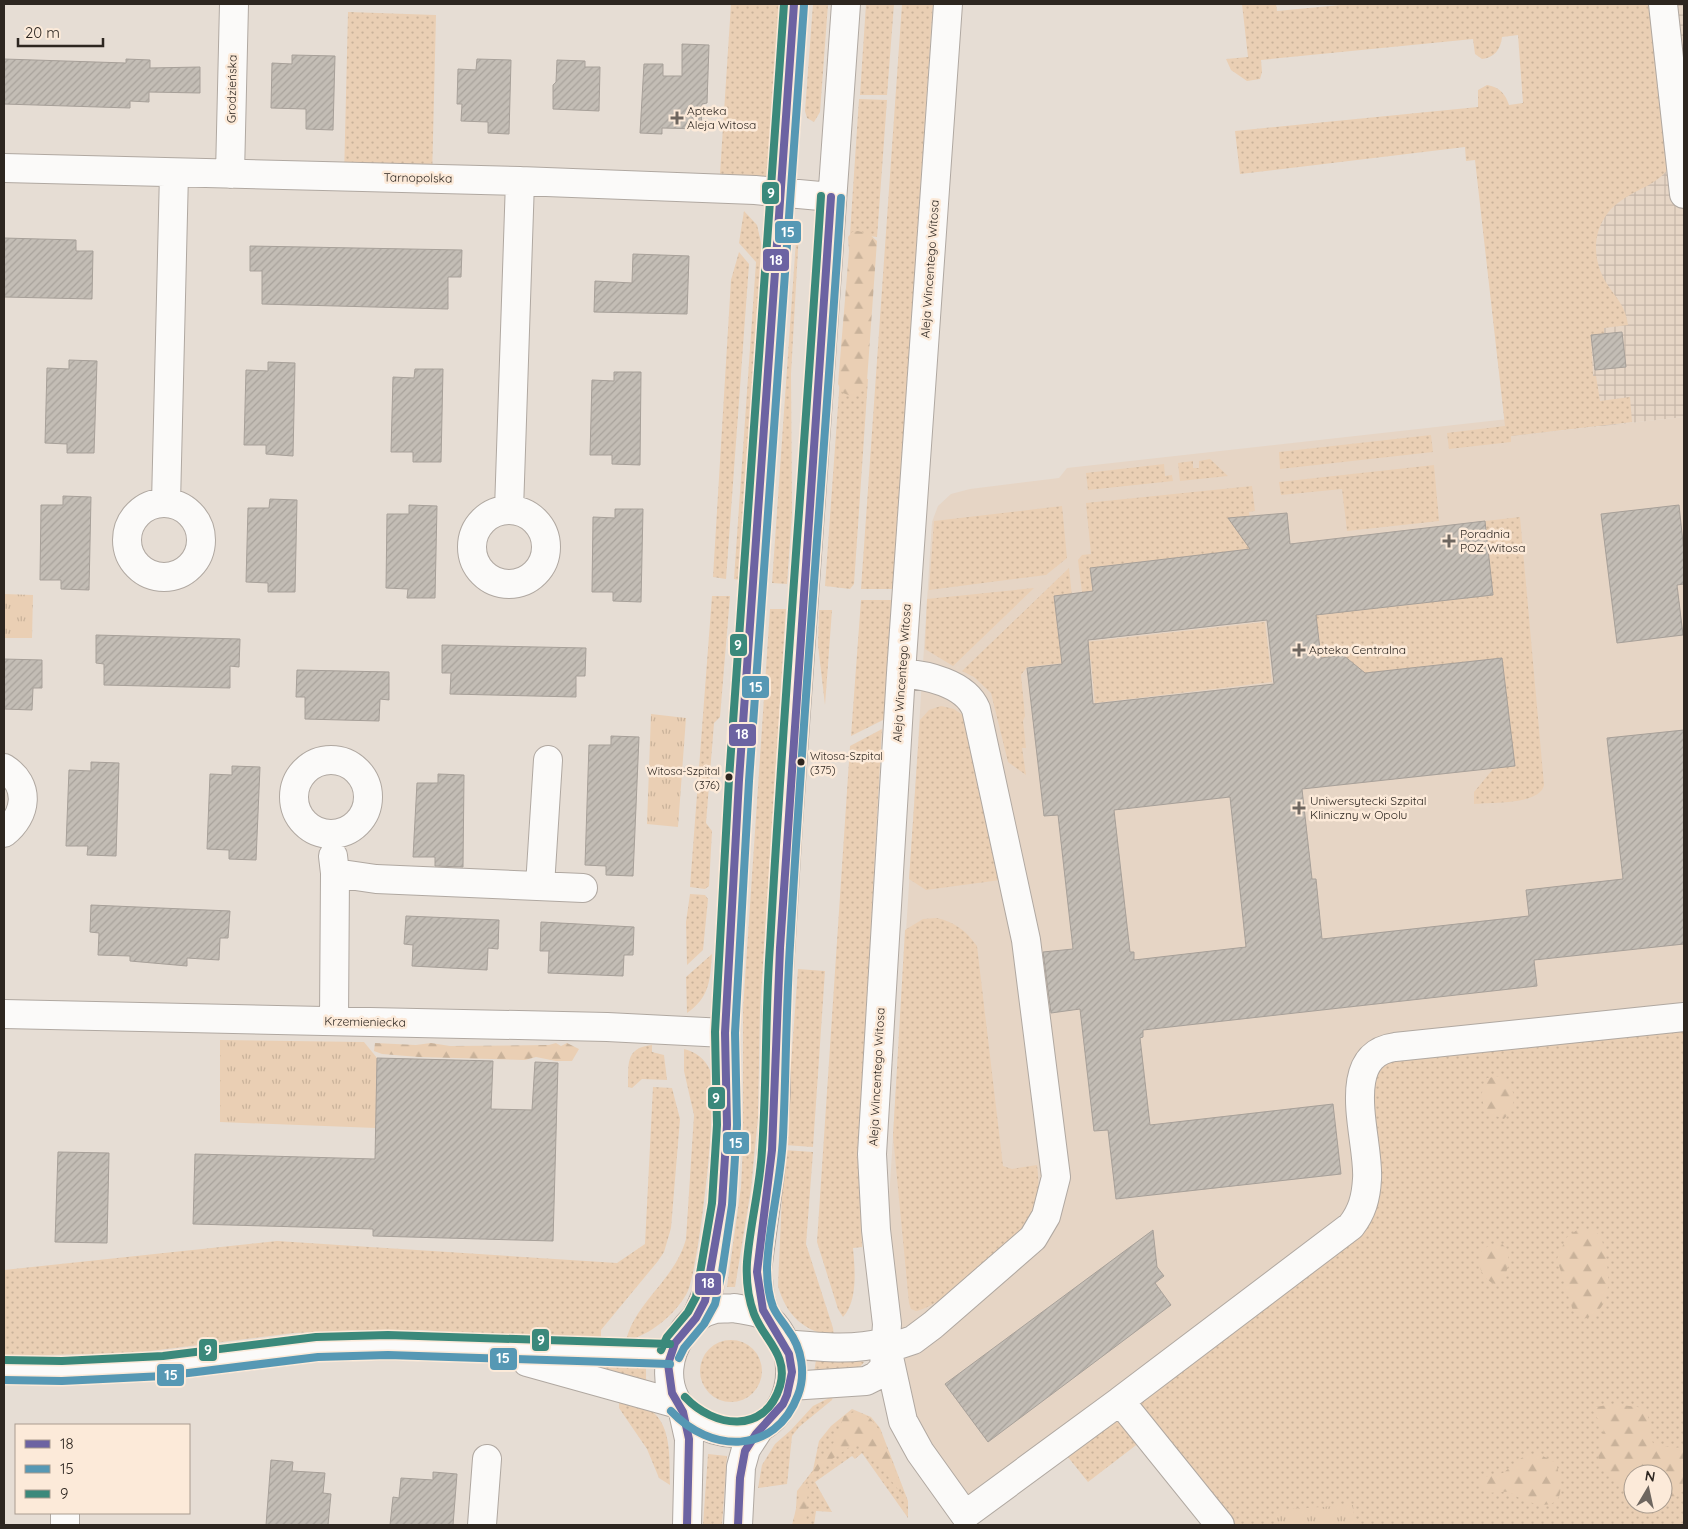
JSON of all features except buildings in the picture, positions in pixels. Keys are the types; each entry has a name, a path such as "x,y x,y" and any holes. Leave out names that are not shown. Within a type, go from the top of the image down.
{"street":[{"name":"Grodzieńska","path":"230,174 234,4"},
{"path":"696,1318 709,1288 722,1204 727,1125 725,1033 739,780 794,4"},
{"path":"738,1525 741,1467 746,1449 758,1429 777,1413 786,1400 790,1386 791,1360 786,1344 766,1317 760,1298 757,1270 770,1174 776,1099 776,1020 787,834 846,4"},
{"name":"Aleja Wincentego Witosa","path":"790,1386 866,1381 876,1376 884,1368 887,1324 876,1230 872,1154 901,673 948,4"},
{"path":"1663,4 1684,194"},
{"name":"Tarnopolska","path":"4,168 520,180 780,192 831,197"},
{"path":"166,503 174,173"},
{"path":"509,510 520,180"},
{"path":"786,1344 847,1347 872,1346 885,1342 898,1345 913,1340 933,1326 1033,1238 1046,1216 1056,1177 1026,940 1001,815 974,703 961,692 934,679 901,673"},
{"path":"540,886 548,760"},
{"path":"4,768 22,789 23,809 15,824 4,833"},
{"path":"330,835 335,873 334,1021"},
{"path":"335,873 376,878 583,888"},
{"name":"Krzemieniecka","path":"4,1014 607,1027 725,1033"},
{"path":"885,1342 903,1421 920,1452 965,1515 1120,1401 1351,1226 1364,1204 1368,1178 1360,1102 1360,1084 1370,1059 1378,1052 1387,1048 1684,1017"},
{"path":"687,1525 689,1439 670,1380 668,1364 670,1354 685,1328 696,1318 715,1309 734,1308 766,1317"},
{"path":"4,1370 164,1366 317,1347 388,1345 670,1354"},
{"path":"482,1349 680,1408 709,1429 734,1433 758,1429"},
{"path":"1120,1401 1220,1525"},
{"path":"482,1525 487,1459"}],"shaded area":[{"path":"1532,4 1684,4 1684,417 1511,436"},
{"name":"Uniwersytecki Szpital Kliniczny w Opolu","path":"1684,417 1684,1017 1363,1205 965,1515 920,1452 881,1326 932,522 938,506 951,494 970,489 1059,478 1067,468 1508,419 1511,436"}],"green space":[{"path":"731,4 794,4 780,192 719,189"},
{"path":"813,4 828,4 820,112 814,122 807,118 805,111"},
{"path":"866,4 894,4 887,95 860,95"},
{"path":"902,4 933,4 893,589 861,589"},
{"path":"1242,4 1276,4 1277,11 1351,4 1651,4 1669,168 1659,178 1614,206 1603,221 1599,230 1596,248 1599,267 1606,283 1623,308 1628,325 1604,328 1604,334 1591,335 1593,376 1596,376 1600,401 1630,397 1632,422 1511,436 1511,442 1449,449 1447,433 1505,426 1475,160 1466,161 1465,147 1240,174 1235,131 1478,107 1478,90 1487,85 1501,91 1509,105 1523,103 1518,35 1502,37 1496,52 1490,57 1482,59 1475,54 1473,39 1261,60 1262,72 1260,79 1247,81 1231,70 1226,59 1248,57"},
{"path":"348,12 436,15 432,179 344,177"},
{"path":"859,99 887,100 877,237 850,234"},
{"path":"744,211 757,225 762,247 739,580 734,579 756,262 739,243"},
{"path":"797,226 799,232 791,374 792,514 787,584 772,583"},
{"path":"858,231 869,234 877,241 867,381 857,394 851,396 843,393 838,384 849,251 848,237 852,232"},
{"path":"739,252 749,264 726,579 713,577 731,280"},
{"path":"840,378 868,379 854,584 850,589 825,586"},
{"path":"1431,435 1433,452 1280,469 1279,452"},
{"path":"1210,459 1228,476 1180,481 1178,463 1193,461 1193,468 1199,468 1199,461"},
{"path":"1164,464 1165,476 1172,475 1173,481 1088,490 1086,473"},
{"path":"1434,465 1439,521 1347,531 1342,489 1281,495 1279,482"},
{"path":"1252,486 1255,511 1249,512 1253,549 1090,568 1098,639 1088,640 1078,560 1082,555 1091,554 1086,503"},
{"path":"1062,506 1067,558 1046,575 929,590 934,521"},
{"path":"1520,517 1544,785 1541,791 1525,799 1474,804 1474,792 1494,768 1514,766 1502,658 1359,674 1358,667 1343,655 1321,658 1318,628 1283,632 1282,619 1493,594 1485,521"},
{"path":"1069,568 1077,643 1265,622 1272,682 1095,703 1091,660 1027,667 1021,675 1026,748 1022,748 1026,775 1008,762 991,693 974,677 962,671"},
{"path":"1034,588 953,666 925,649 927,599"},
{"path":"4,594 33,595 32,638 4,638"},
{"path":"712,596 730,596 720,717 714,723 706,823 712,831 709,886 705,889 690,887"},
{"path":"861,600 892,600 885,719 851,736"},
{"path":"770,609 786,609 760,1010 758,1117 751,1189 735,1287 727,1287 741,1187 743,1145 743,1009"},
{"path":"819,610 832,610 825,705 818,645"},
{"path":"941,706 954,709 967,718 1000,880 926,890 909,879 920,720 929,710"},
{"path":"651,714 686,718 678,827 647,824"},
{"path":"882,729 859,1143 862,1247 853,1248 855,1275 853,1294 848,1310 843,1317 838,1309 817,1242 850,746"},
{"path":"690,894 705,895 708,899 703,950 687,965 686,922"},
{"path":"937,918 960,928 977,946 1003,1166 1012,1169 1037,1165 1038,1189 1032,1213 1025,1224 997,1254 944,1298 916,1311 911,1309 909,1303 893,1136 905,930 923,919"},
{"path":"712,954 707,987 700,1001 687,1013 686,977"},
{"path":"798,969 825,971 813,1147 785,1145"},
{"path":"1684,1017 1684,1525 1220,1525 1148,1436 1088,1482 1059,1446 1351,1226 1370,1059"},
{"path":"220,1040 364,1042 377,1058 376,1128 220,1122"},
{"path":"375,1043 416,1045 431,1043 450,1046 549,1045 556,1043 561,1046 567,1043 579,1049 572,1061 556,1061 536,1057 525,1060 419,1057 382,1054 374,1051"},
{"path":"652,1045 652,1052 664,1055 667,1080 642,1079 632,1088 628,1087 629,1065 632,1054 643,1047"},
{"path":"684,1049 696,1054 706,1062 710,1070 712,1085 710,1144 702,1218 692,1278 687,1293 669,1316 653,1329 626,1341 638,1314 673,1267 681,1254 686,1239 694,1115 684,1071"},
{"path":"1501,1076 1510,1086 1514,1096 1512,1107 1504,1119 1486,1112 1482,1095 1487,1078"},
{"path":"653,1087 672,1088 680,1119 671,1228 664,1252 601,1330 601,1342 421,1330 364,1330 294,1333 135,1353 4,1356 4,1270 277,1241 617,1263 645,1244"},
{"path":"784,1150 813,1152 806,1244 834,1336 814,1331 791,1314 778,1286"},
{"path":"1577,1230 1592,1230 1601,1236 1608,1272 1606,1296 1602,1306 1594,1314 1583,1319 1573,1311 1557,1259 1566,1238"},
{"path":"1502,1244 1507,1249 1508,1264 1506,1273 1495,1284 1490,1282 1482,1272 1479,1260 1480,1254 1483,1249 1491,1245"},
{"path":"725,1340 737,1340 753,1349 760,1359 762,1371 760,1383 753,1393 737,1402 725,1402 714,1397 705,1388 700,1377 700,1365 705,1354 714,1345"},
{"path":"816,1360 864,1362 855,1369 814,1373"},
{"path":"574,1362 646,1368 646,1383"},
{"path":"833,1396 832,1400 799,1427 792,1436 787,1484 758,1488 762,1465 775,1444 813,1406"},
{"path":"619,1398 645,1407 661,1421 668,1441 670,1485 659,1478 647,1449 619,1408"},
{"path":"1613,1404 1645,1408 1653,1443 1673,1448 1684,1447 1684,1490 1673,1498 1673,1464 1623,1464 1623,1487 1600,1467 1598,1455 1604,1429 1593,1411 1596,1407"},
{"path":"852,1409 871,1417 880,1428 908,1501 908,1518 862,1453 855,1459 852,1456 815,1482 832,1512 816,1511 814,1525 795,1525 797,1491 813,1470 819,1441 831,1426"},
{"path":"854,1412 870,1418 880,1431 903,1489 900,1492 865,1447 854,1444 822,1466 808,1485 806,1525 792,1525 800,1493 816,1466 834,1442 844,1416"},
{"path":"708,1454 727,1456 722,1525 703,1525"},
{"path":"1539,1454 1556,1463 1560,1492 1554,1502 1538,1504 1523,1500 1508,1492 1485,1492 1479,1481 1488,1476 1503,1473 1524,1456"},
{"path":"1353,1505 1355,1525 1276,1525 1275,1510"}],"transit line":[{"name":"9","path":"661,1350 667,1337 688,1312 696,1297 712,1203 717,1125 715,1032 729,779 784,4"},
{"name":"18","path":"687,1525 689,1439 683,1412 672,1393 668,1364 675,1343 696,1318 705,1301 722,1204 727,1125 725,1033 739,780 794,4"},
{"name":"15","path":"679,1358 684,1348 704,1324 715,1304 732,1205 737,1125 735,1033 749,781 804,5"},
{"name":"9","path":"685,1397 710,1415 738,1422 751,1419 763,1413 773,1402 780,1386 782,1375 778,1356 758,1323 752,1308 747,1268 748,1248 762,1150 768,971 821,196"},
{"name":"18","path":"738,1525 740,1478 745,1451 756,1434 783,1404 792,1372 789,1354 763,1310 757,1272 772,1150 780,948 831,197"},
{"name":"15","path":"671,1411 687,1425 704,1435 740,1442 758,1438 774,1429 788,1415 798,1395 802,1379 801,1361 797,1345 771,1302 767,1267 783,1137 789,969 796,852 841,198"},
{"name":"9","path":"4,1360 62,1361 163,1356 316,1337 388,1335 670,1344"},
{"name":"15","path":"4,1380 62,1381 164,1376 318,1357 388,1355 670,1364"}],"place":[{"name":"Apteka Aleja Witosa","path":"677,118"},
{"name":"Poradnia POZ Witosa","path":"1449,541"},
{"name":"Apteka Centralna","path":"1299,650"},
{"name":"Witosa-Szpital (375)","path":"801,762"},
{"name":"Witosa-Szpital (376)","path":"729,777"},
{"name":"Uniwersytecki Szpital Kliniczny w Opolu","path":"1299,808"}]}
